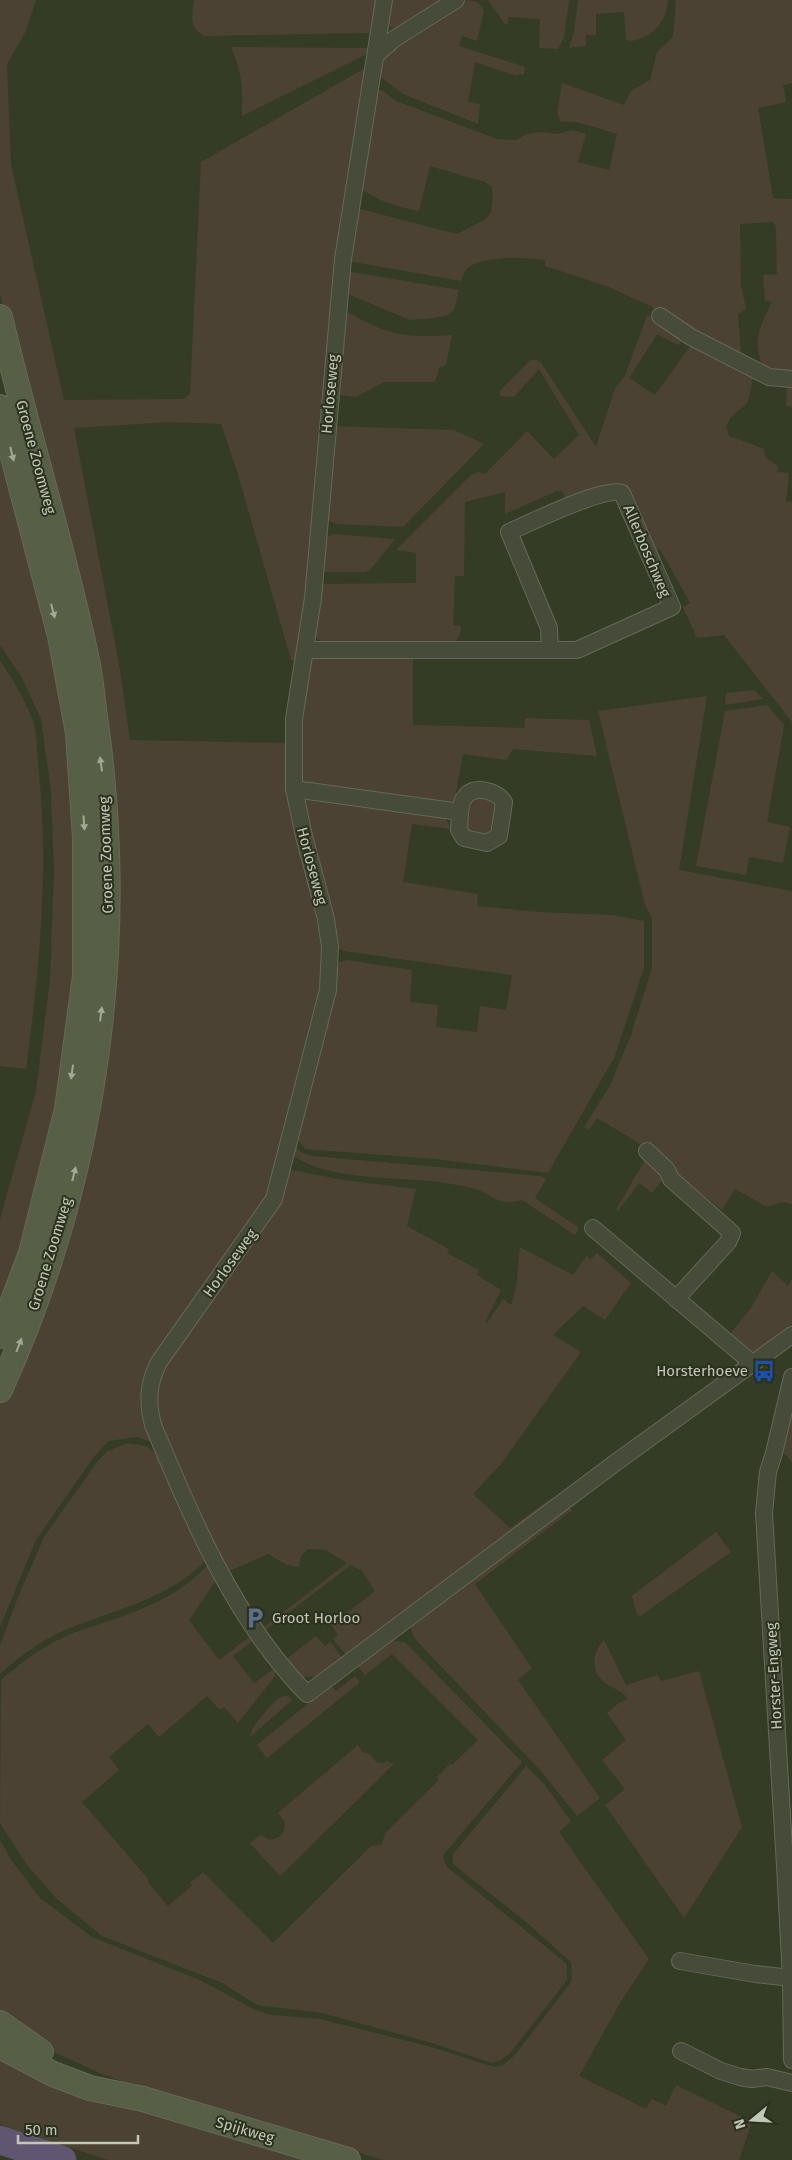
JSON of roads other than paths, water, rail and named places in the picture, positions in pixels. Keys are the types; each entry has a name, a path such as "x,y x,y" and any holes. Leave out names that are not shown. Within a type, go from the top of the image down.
{"highway":[{"path":"0,2140 62,2160"}],"main road":[{"name":"Groene Zoomweg","path":"0,317 87,662 103,779 108,918 104,989 96,1063 75,1172 45,1278 0,1390"},
{"name":"Groene Zoomweg","path":"0,407 60,636 78,733 86,838 85,976 67,1109 31,1253 0,1336"},
{"name":"Spijkweg","path":"0,2023 24,2042 54,2060 142,2100"},
{"name":"Spijkweg","path":"0,2046 53,2074 90,2088 142,2100 348,2160"}],"street":[{"name":"Horloseweg","path":"384,0 343,259 313,598 294,719 294,790 326,919 330,947 328,990 274,1199 159,1362 154,1371 149,1394 150,1414 166,1454 234,1597 269,1650 307,1694 752,1363"},
{"path":"376,55 394,39 456,0"},
{"path":"660,316 692,337 761,374 769,377 792,378"},
{"name":"Allerboschweg","path":"306,650 550,650 577,650 672,607 622,493 617,491 595,496 509,532 548,628 550,650"},
{"path":"294,790 460,812"},
{"path":"647,1152 667,1170 672,1179 732,1232 728,1242 676,1299"},
{"path":"593,1228 606,1237 752,1363 792,1335"},
{"name":"Horster-Engweg","path":"792,1377 768,1472 764,1513 791,1978 792,2060"},
{"path":"680,1961 791,1978"},
{"path":"681,2051 721,2071 740,2077 752,2079 767,2077 792,2083"}],"place":[{"name":"Horsterhoeve","path":"764,1371"},
{"name":"Groot Horloo","path":"255,1618"}]}
